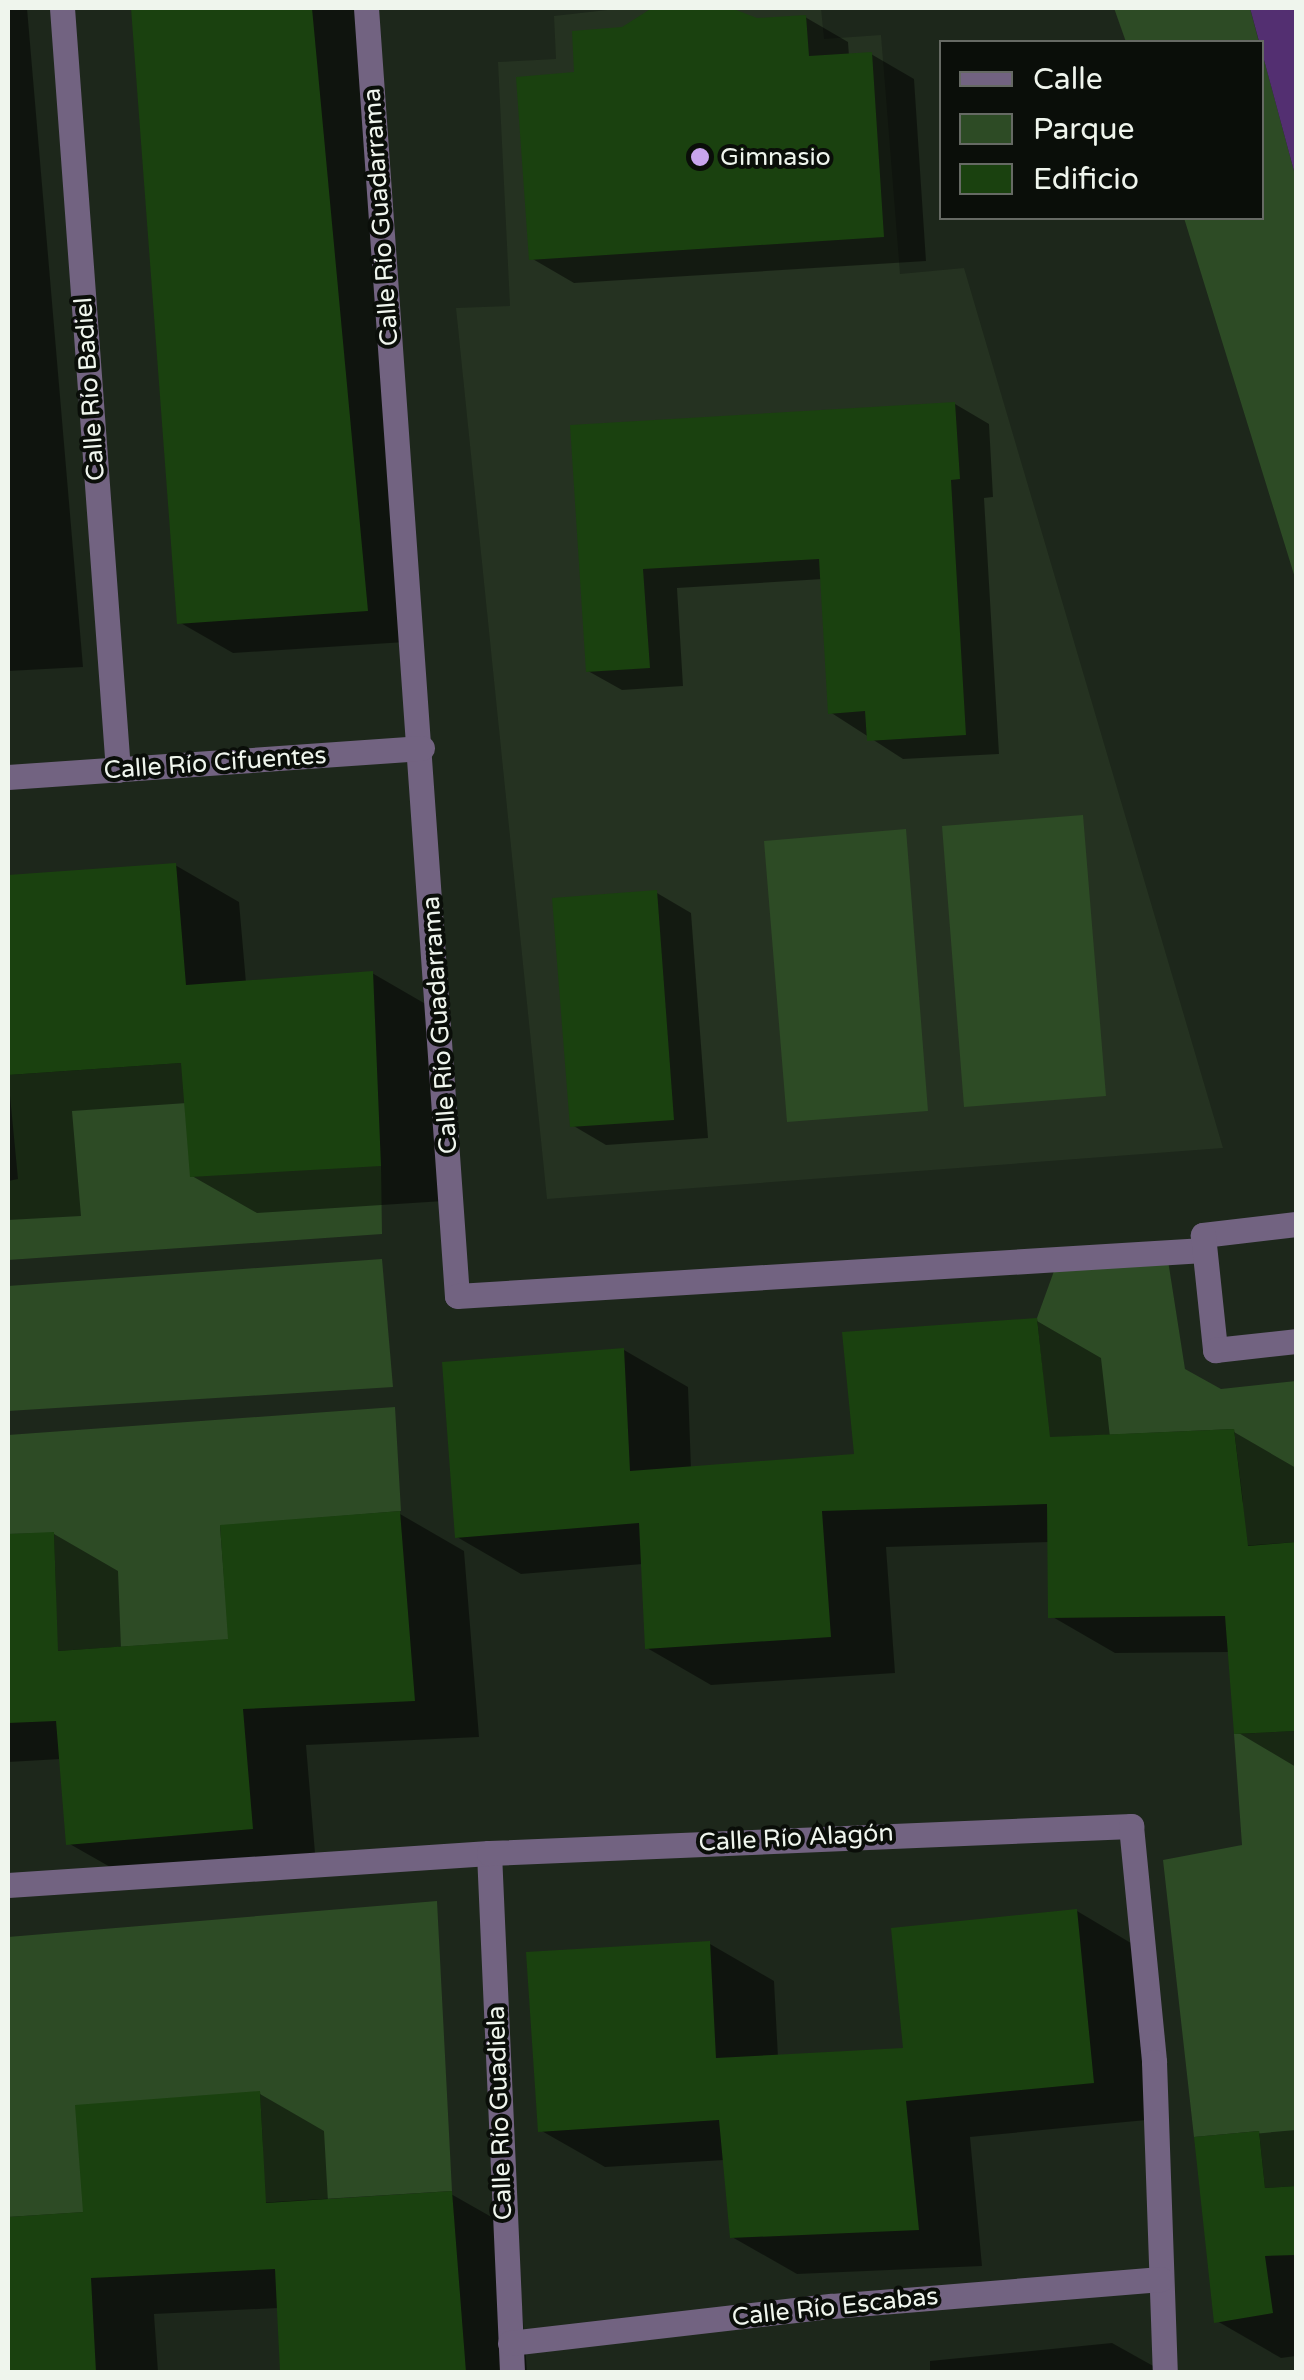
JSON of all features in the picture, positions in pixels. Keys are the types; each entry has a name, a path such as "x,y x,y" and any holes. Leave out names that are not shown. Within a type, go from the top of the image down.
{"street":[{"name":"Calle Río Badiel","path":"62,8 118,770"},
{"name":"Calle Río Guadarrama","path":"366,8 422,748 457,1296 1204,1250 1203,1235 1296,1224"},
{"name":"Calle Río Cifuentes","path":"8,777 422,748"},
{"path":"1204,1250 1215,1350 1296,1341"},
{"name":"Calle Río Alagón","path":"8,1885 489,1853 1131,1826 1154,2062 1161,2279"},
{"name":"Calle Río Guadiela","path":"489,1853 512,2372"},
{"path":"1161,2279 1164,2372"},
{"name":"Calle Río Escabas","path":"510,2343 832,2306 1161,2279"}],"shaded area":[{"path":"625,8 821,8 824,39 881,35 900,274 964,268 1223,1148 547,1199 456,308 510,306 498,62 556,59 554,16"},
{"path":"1250,8 1296,8 1296,259 1294,171 1264,60 1264,40 1259,40"}],"green space":[{"path":"1114,8 1250,8 1258,40 1125,40"},
{"path":"1264,59 1294,171 1296,581 1185,220 1264,220"},
{"path":"1083,815 1106,1096 964,1107 942,826"},
{"path":"906,829 928,1111 787,1122 764,841"},
{"path":"238,1059 381,1166 382,1234 8,1260 8,1181 18,1179 8,1075"},
{"path":"1167,1254 1185,1369 1221,1389 1296,1381 1296,1542 1189,1550 1243,1502 1234,1429 995,1440 992,1382 1043,1376 1037,1318 1058,1260"},
{"path":"382,1259 393,1387 8,1411 8,1286"},
{"path":"395,1407 401,1511 220,1526 225,1589 282,1636 12,1654 8,1599 56,1596 54,1533 8,1534 8,1435"},
{"path":"1296,1731 1296,2186 1265,2188 1259,2131 1194,2137 1163,1860 1242,1845 1234,1734"},
{"path":"437,1901 452,2191 211,2206 263,2148 260,2091 147,2208 8,2217 8,1937"}],"building":[{"path":"131,8 312,8 368,611 177,624"},
{"name":"Gimnasio","path":"652,8 731,8 757,18 806,15 809,56 872,52 884,237 529,260 516,77 574,72 572,31 622,27"},
{"path":"955,402 960,479 951,480 966,735 867,741 865,711 828,714 819,559 643,569 650,668 586,672 570,425"},
{"path":"176,863 186,985 373,971 381,1166 190,1177 181,1063 8,1075 8,875"},
{"path":"657,890 674,1120 570,1127 552,898"},
{"path":"1037,1318 1050,1437 1234,1429 1248,1546 1296,1542 1296,1731 1234,1734 1225,1616 1048,1618 1047,1504 822,1511 831,1637 645,1649 639,1523 455,1538 442,1362 624,1348 630,1471 854,1454 842,1332"},
{"path":"400,1511 415,1701 243,1709 253,1829 66,1845 56,1721 8,1723 8,1534 54,1532 58,1651 228,1639 220,1525"},
{"path":"1077,1909 1094,2083 906,2101 919,2230 730,2238 719,2120 538,2132 526,1952 710,1941 716,2058 903,2048 891,1928"},
{"path":"260,2091 266,2203 452,2191 466,2372 280,2372 275,2269 91,2278 96,2372 8,2372 8,2217 83,2212 75,2105"},
{"path":"1259,2131 1265,2188 1296,2186 1296,2255 1265,2256 1273,2313 1214,2323 1194,2137"}],"place":[{"name":"Gimnasio","path":"700,157"}]}
